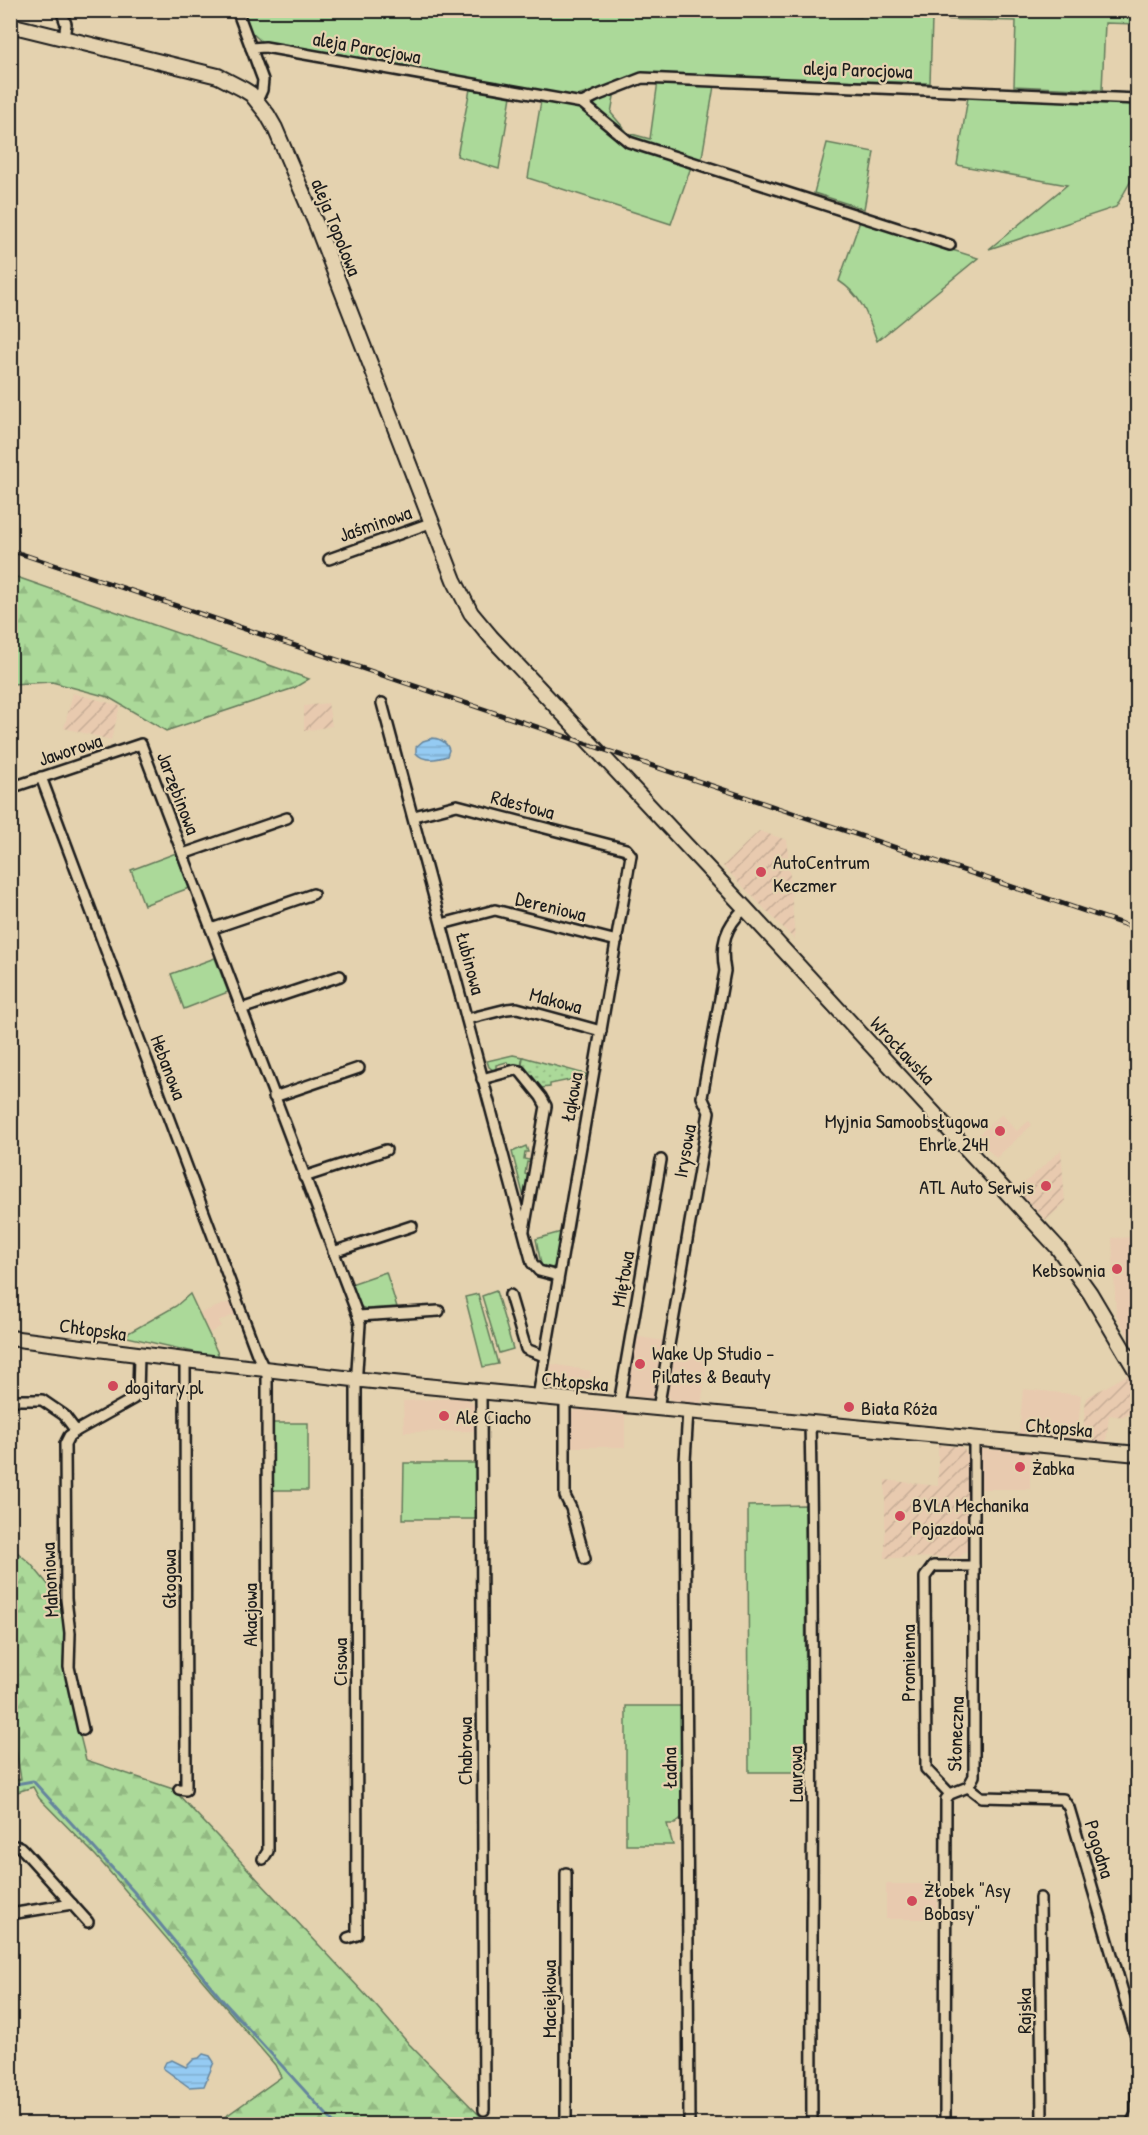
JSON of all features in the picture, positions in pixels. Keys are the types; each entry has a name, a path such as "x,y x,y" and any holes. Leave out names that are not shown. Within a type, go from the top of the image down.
{"street":[{"path":"61,10 66,24 64,39"},
{"path":"237,10 263,80 257,101"},
{"name":"aleja Topolowa","path":"10,25 218,76 243,89 257,101 275,128 316,224 454,580 471,613 616,769"},
{"name":"aleja Parocjowa","path":"251,48 265,47 582,103 629,142 950,245"},
{"name":"aleja Parocjowa","path":"582,103 642,78 1137,99"},
{"name":"Jaśminowa","path":"329,559 433,522"},
{"name":"Łubinowa","path":"382,703 534,1267 539,1271 558,1276"},
{"name":"Jaworowa","path":"10,788 141,744"},
{"name":"Jarzębinowa","path":"141,744 358,1316 360,1324 356,1379"},
{"name":"Wrocławska","path":"616,769 1057,1247 1090,1293 1137,1374"},
{"name":"Hebanowa","path":"40,777 257,1354 265,1369"},
{"name":"Rdestowa","path":"414,816 457,805 622,848"},
{"name":"Jarzębinowa","path":"183,855 287,818"},
{"name":"Łąkowa","path":"538,1397 631,859 629,852 622,848"},
{"path":"211,929 313,894"},
{"name":"Irysowa","path":"658,1409 709,1112 702,1096 725,971 723,956 729,925 745,908"},
{"name":"Dereniowa","path":"442,924 495,910 617,941"},
{"path":"241,1009 340,976"},
{"name":"Makowa","path":"467,1019 517,1008 601,1031"},
{"path":"274,1097 359,1068"},
{"name":"Łubinowa","path":"482,1079 518,1070 546,1106 524,1232"},
{"path":"304,1177 387,1150"},
{"name":"Miętowa","path":"619,1404 661,1160"},
{"path":"333,1252 412,1226"},
{"path":"510,1295 526,1349 544,1356"},
{"path":"358,1316 439,1311"},
{"name":"Chłopska","path":"10,1338 356,1379 1137,1454"},
{"path":"10,1400 42,1400 64,1415 76,1431 138,1395 139,1354"},
{"name":"Głogowa","path":"179,1788 186,1790 185,1360"},
{"name":"Akacjowa","path":"262,1859 268,1851 267,1375 265,1369"},
{"name":"Cisowa","path":"348,1938 357,1935 356,1379"},
{"name":"Chabrowa","path":"481,1391 484,2110"},
{"path":"565,1399 565,1496 571,1508 585,1559"},
{"name":"Ładna","path":"688,1411 685,1461 689,2124"},
{"name":"Laurowa","path":"810,1422 813,1812 812,2124"},
{"name":"Mahoniowa","path":"76,1431 69,1436 65,1444 66,1599 70,1633 69,1667 83,1730"},
{"name":"Słoneczna","path":"945,2124 945,1799 950,1794 968,1787 975,1776 974,1438"},
{"name":"Promienna","path":"950,1794 926,1769 925,1577 933,1566 974,1566"},
{"name":"Pogodna","path":"968,1787 981,1797 1062,1799 1067,1803 1137,2040"},
{"path":"10,1845 20,1847 88,1922"},
{"name":"Maciejkowa","path":"566,1872 566,2124"},
{"name":"Rajska","path":"1040,1898 1042,2124"},
{"path":"10,1914 72,1904"},
{"path":"1131,2124 1136,2114 1137,2040"}],"shaded area":[{"path":"73,693 120,706 111,740 64,728"},
{"path":"328,703 332,726 304,731 304,706"},
{"path":"759,831 787,840 795,940 723,866"},
{"path":"1002,1114 1017,1131 1029,1121 1032,1125 996,1158 976,1137"},
{"path":"1061,1150 1065,1203 1046,1220 1017,1190"},
{"path":"1138,1237 1137,1353 1116,1314 1112,1238"},
{"path":"232,1301 237,1314 219,1321 221,1326 210,1333 200,1313"},
{"path":"634,1336 664,1341 654,1399 630,1396 625,1389"},
{"path":"673,1350 709,1356 701,1404 671,1401 666,1393"},
{"path":"552,1364 591,1371 588,1391 548,1387"},
{"path":"1127,1375 1137,1393 1137,1409 1124,1417 1109,1415 1106,1443 1082,1441 1086,1398"},
{"path":"1023,1389 1081,1395 1077,1440 1019,1434"},
{"path":"468,1399 475,1406 476,1431 404,1432 403,1401"},
{"path":"576,1409 625,1415 625,1447 570,1447 570,1415"},
{"path":"938,1445 961,1447 967,1453 968,1549 960,1557 885,1558 885,1480 938,1486"},
{"path":"981,1449 1030,1452 1030,1489 981,1489"},
{"name":"Żłobek \"Asy Bobasy\"","path":"886,1884 937,1884 937,1919 886,1919"}],"green space":[{"path":"670,10 861,17 862,10 1137,10 1138,24 1105,23 1102,90 1014,86 1016,21 932,19 930,83 644,75 574,97 262,42 251,32 243,11"},
{"path":"658,81 714,86 701,163 629,138 592,107 603,95 615,91 611,113 628,133 650,139"},
{"path":"470,89 511,96 499,169 457,156"},
{"path":"968,97 1137,104 1137,170 1116,207 989,249 1067,185 957,165"},
{"path":"541,101 586,110 628,146 691,167 671,224 528,178"},
{"path":"827,143 874,152 864,209 814,193"},
{"path":"860,221 978,258 877,341 859,300 839,281"},
{"path":"11,575 309,679 294,688 166,731 108,697 52,682 11,684"},
{"path":"176,853 189,888 144,905 131,870"},
{"path":"215,958 228,992 184,1009 171,974"},
{"path":"513,1055 523,1057 521,1066 510,1068 507,1062 496,1065 496,1072 489,1067 487,1061"},
{"path":"523,1057 589,1076 541,1088 522,1065"},
{"path":"526,1146 528,1152 525,1152 524,1159 534,1161 534,1163 527,1162 525,1174 531,1176 526,1205 512,1152"},
{"path":"561,1232 556,1265 549,1270 542,1269 536,1239"},
{"path":"386,1272 397,1307 366,1309 361,1307 351,1284"},
{"path":"496,1291 513,1349 499,1353 482,1296"},
{"path":"190,1294 220,1358 123,1336 176,1306"},
{"path":"478,1294 498,1364 483,1367 465,1297"},
{"path":"272,1423 308,1423 308,1490 272,1490"},
{"path":"404,1463 476,1463 476,1519 403,1519"},
{"path":"805,1505 806,1772 749,1772 748,1506"},
{"path":"10,1546 31,1564 60,1599 65,1633 63,1667 86,1760 173,1789 409,2044 488,2124 215,2124 281,2077 275,2065 96,1856 39,1798 33,1787 11,1794 11,1781 21,1779 11,1719"},
{"path":"626,1706 682,1706 682,1817 675,1824 667,1824 673,1845 626,1845"}],"water":[{"path":"433,738 447,745 449,750 447,756 427,759 419,756 416,753 416,747 423,741"},
{"path":"203,2054 210,2056 214,2062 204,2086 189,2087 163,2068 166,2062 172,2060 186,2067"}],"waterway":[{"path":"10,1785 33,1781 134,1892 223,2001 335,2124"}],"railway":[{"path":"10,550 1138,929"}],"place":[{"name":"AutoCentrum Keczmer","path":"761,872"},
{"name":"Myjnia Samoobsługowa Ehrle 24H","path":"1000,1131"},
{"name":"ATL Auto Serwis","path":"1046,1186"},
{"name":"Kebsownia","path":"1117,1269"},
{"name":"Wake Up Studio - Pilates & Beauty","path":"640,1364"},
{"name":"dogitary.pl","path":"113,1386"},
{"name":"Biała Róża","path":"849,1407"},
{"name":"Ale Ciacho","path":"444,1416"},
{"name":"Żabka","path":"1020,1467"},
{"name":"BVLA Mechanika Pojazdowa","path":"900,1516"},
{"name":"Żłobek \"Asy Bobasy\"","path":"912,1901"}]}
